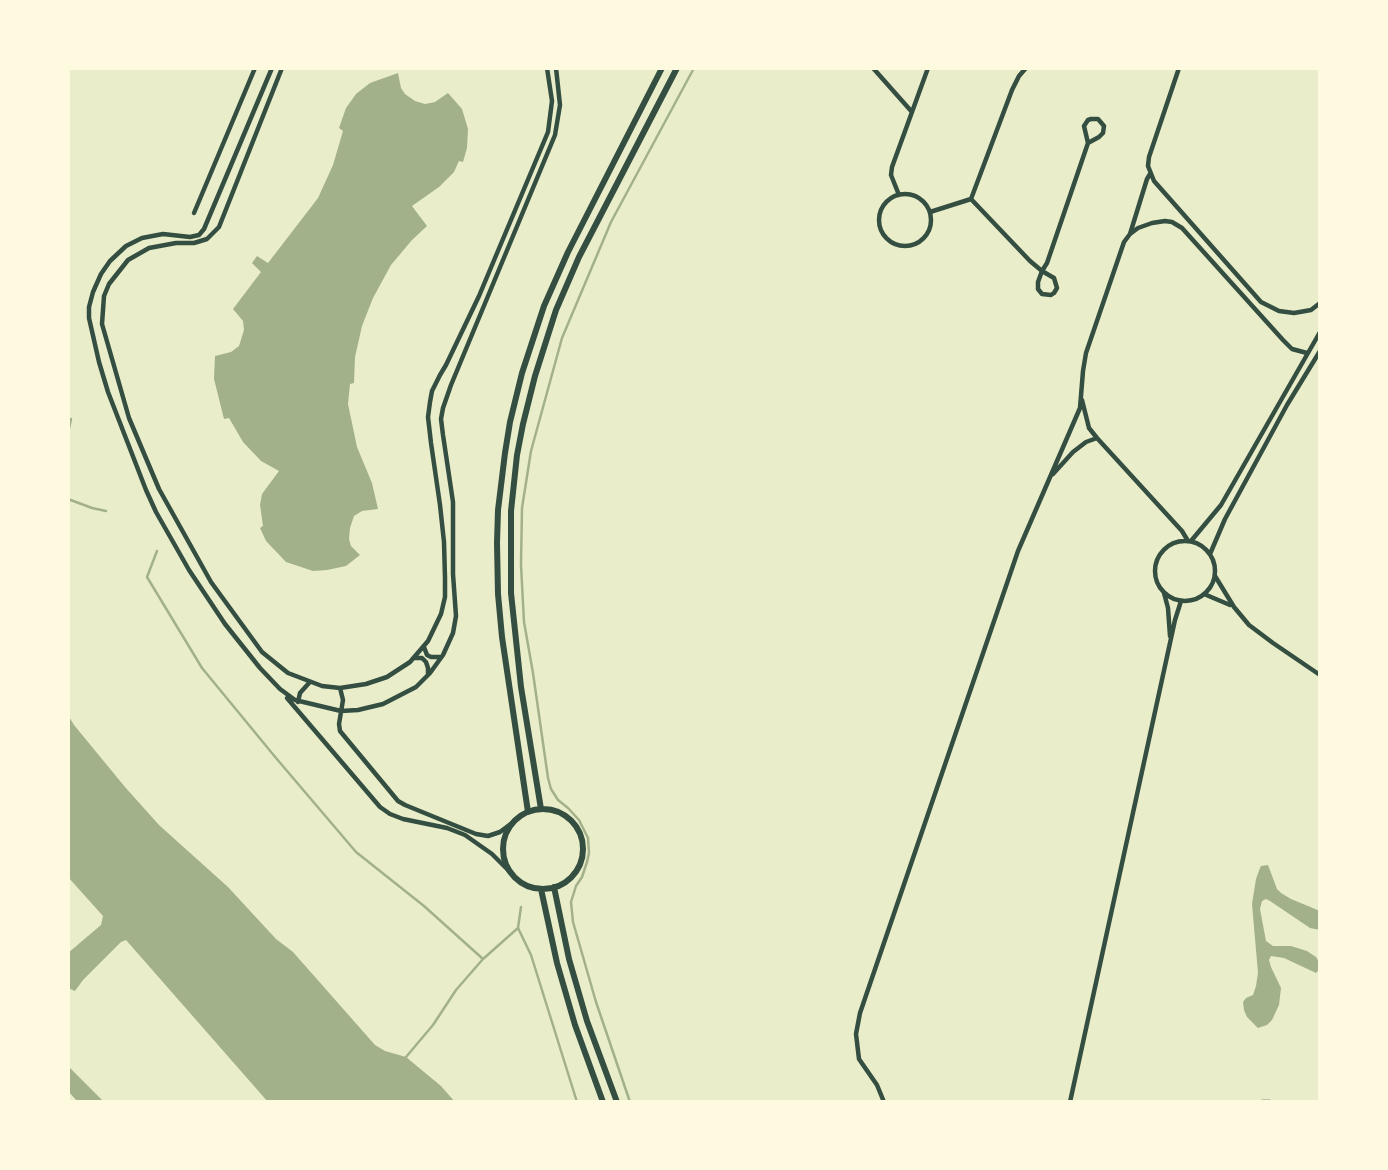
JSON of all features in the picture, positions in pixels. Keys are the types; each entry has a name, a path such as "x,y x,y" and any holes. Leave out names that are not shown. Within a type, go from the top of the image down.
{"main road":[{"path":"528,812 498,594 498,510 508,432 544,306 568,251 662,68"},
{"path":"541,809 520,676 511,593 511,511 517,455 535,376 556,310 579,257 677,68"},
{"path":"541,809 562,814 571,821 578,829 583,850 581,861 569,879 560,885 541,889 528,886 511,873 503,853 503,843 512,823 528,812 541,809"},
{"path":"554,887 569,960 587,1021 617,1102"},
{"path":"541,889 557,963 575,1025 603,1102"}],"street":[{"path":"194,213 255,68"},
{"path":"272,68 204,229 199,235 190,237 163,234 142,238 125,246 101,274 89,307 99,362 108,392 156,512 189,570 225,624 260,668 380,807 403,819 447,828 465,835 492,853 511,873"},
{"path":"282,68 219,227 207,239 149,248 128,260 109,284 104,296 102,324 129,418 159,489 211,582 262,652 288,673 322,686 340,688 387,677 413,659 428,641 441,614 445,579 440,505 428,417 432,391 479,296 548,132 552,101 547,68"},
{"path":"280,689 298,701 341,711 383,704 415,687 428,675 442,657 453,633 456,616 453,502 441,419 451,385 555,135 560,105 555,68"},
{"path":"873,68 912,113"},
{"path":"899,195 891,175 892,167 928,68"},
{"path":"971,199 1012,90 1026,68"},
{"path":"1179,68 1149,157 1148,166 1154,181 1261,302 1279,311 1294,313 1311,310 1320,303"},
{"path":"971,199 1030,261 1042,271 1056,281 1057,288 1051,295 1045,295 1038,289 1038,282 1042,271 1047,263 1088,143 1084,126 1091,118 1098,119 1103,123 1103,133 1088,143"},
{"path":"1130,234 1150,174"},
{"path":"899,195 914,196 926,205 930,212 930,227 922,240 908,246 892,243 879,225 881,209 899,195"},
{"path":"930,212 971,199"},
{"path":"884,1102 877,1085 859,1059 856,1034 860,1013 1018,551 1077,415 1086,353 1124,242 1138,228 1152,223 1172,222 1182,228 1292,349 1307,353"},
{"path":"1190,541 1221,505 1319,336"},
{"path":"1210,554 1256,461 1320,351"},
{"path":"1081,397 1089,428 1190,541"},
{"path":"1048,481 1073,452 1097,438"},
{"path":"1248,456 1256,461"},
{"path":"1215,576 1204,594 1195,600 1181,601 1164,592 1156,580 1154,570 1161,552 1168,545 1178,541 1190,541 1203,546 1214,562 1215,576 1234,607 1257,631 1320,675"},
{"path":"1164,592 1168,608 1170,644"},
{"path":"1204,594 1234,607"},
{"path":"1070,1102 1181,601"},
{"path":"424,646 425,652 431,657 442,657"},
{"path":"413,659 418,657 426,662 428,675"},
{"path":"298,710 300,693 309,682"},
{"path":"340,688 343,700 339,724 343,737 398,800 477,834 488,836 500,832 512,823"},
{"path":"1262,1102 1270,1102"}],"shaded area":[{"path":"398,73 401,88 415,101 425,104 435,102 448,93 462,109 468,129 467,148 463,162 459,161 454,172 439,187 412,206 427,226 391,265 362,326 355,357 354,383 350,384 348,404 357,447 372,483 378,509 362,511 354,516 349,539 351,546 360,555 346,566 313,571 286,562 266,541 260,528 263,526 260,505 262,494 279,471 261,461 243,442 229,418 224,419 214,379 215,356 231,352 239,346 244,330 243,321 233,309 261,272 252,263 257,256 268,263 318,198 333,165 343,131 339,128 346,108 356,94 370,83"},
{"path":"68,715 159,825 228,887 276,939 293,952 375,1045 406,1057 441,1086 455,1102 268,1102 126,940 83,980 75,991 68,988 68,953 101,925 103,916 68,877"},
{"path":"1268,865 1281,893 1320,911 1320,930 1310,928 1266,899 1262,901 1260,909 1266,941 1273,946 1291,946 1307,951 1316,957 1320,969 1316,973 1284,958 1271,956 1271,967 1281,988 1279,1005 1272,1020 1258,1028 1247,1017 1243,1002 1253,995 1256,986 1258,973 1252,904 1260,868"},
{"path":"68,1066 104,1102 78,1102 68,1091"}],"waterway":[{"path":"630,1102 596,1002 573,922 571,902 587,862 588,838 579,820 558,800 548,778 524,622 522,508 531,451 562,338 611,222 694,68"},
{"path":"68,433 71,419"},
{"path":"68,499 106,511"},
{"path":"157,551 147,577 202,668 356,852 424,906 483,959"},
{"path":"521,907 518,928 531,955 577,1102"},
{"path":"406,1057 433,1025 456,990 483,959 518,928"}]}
